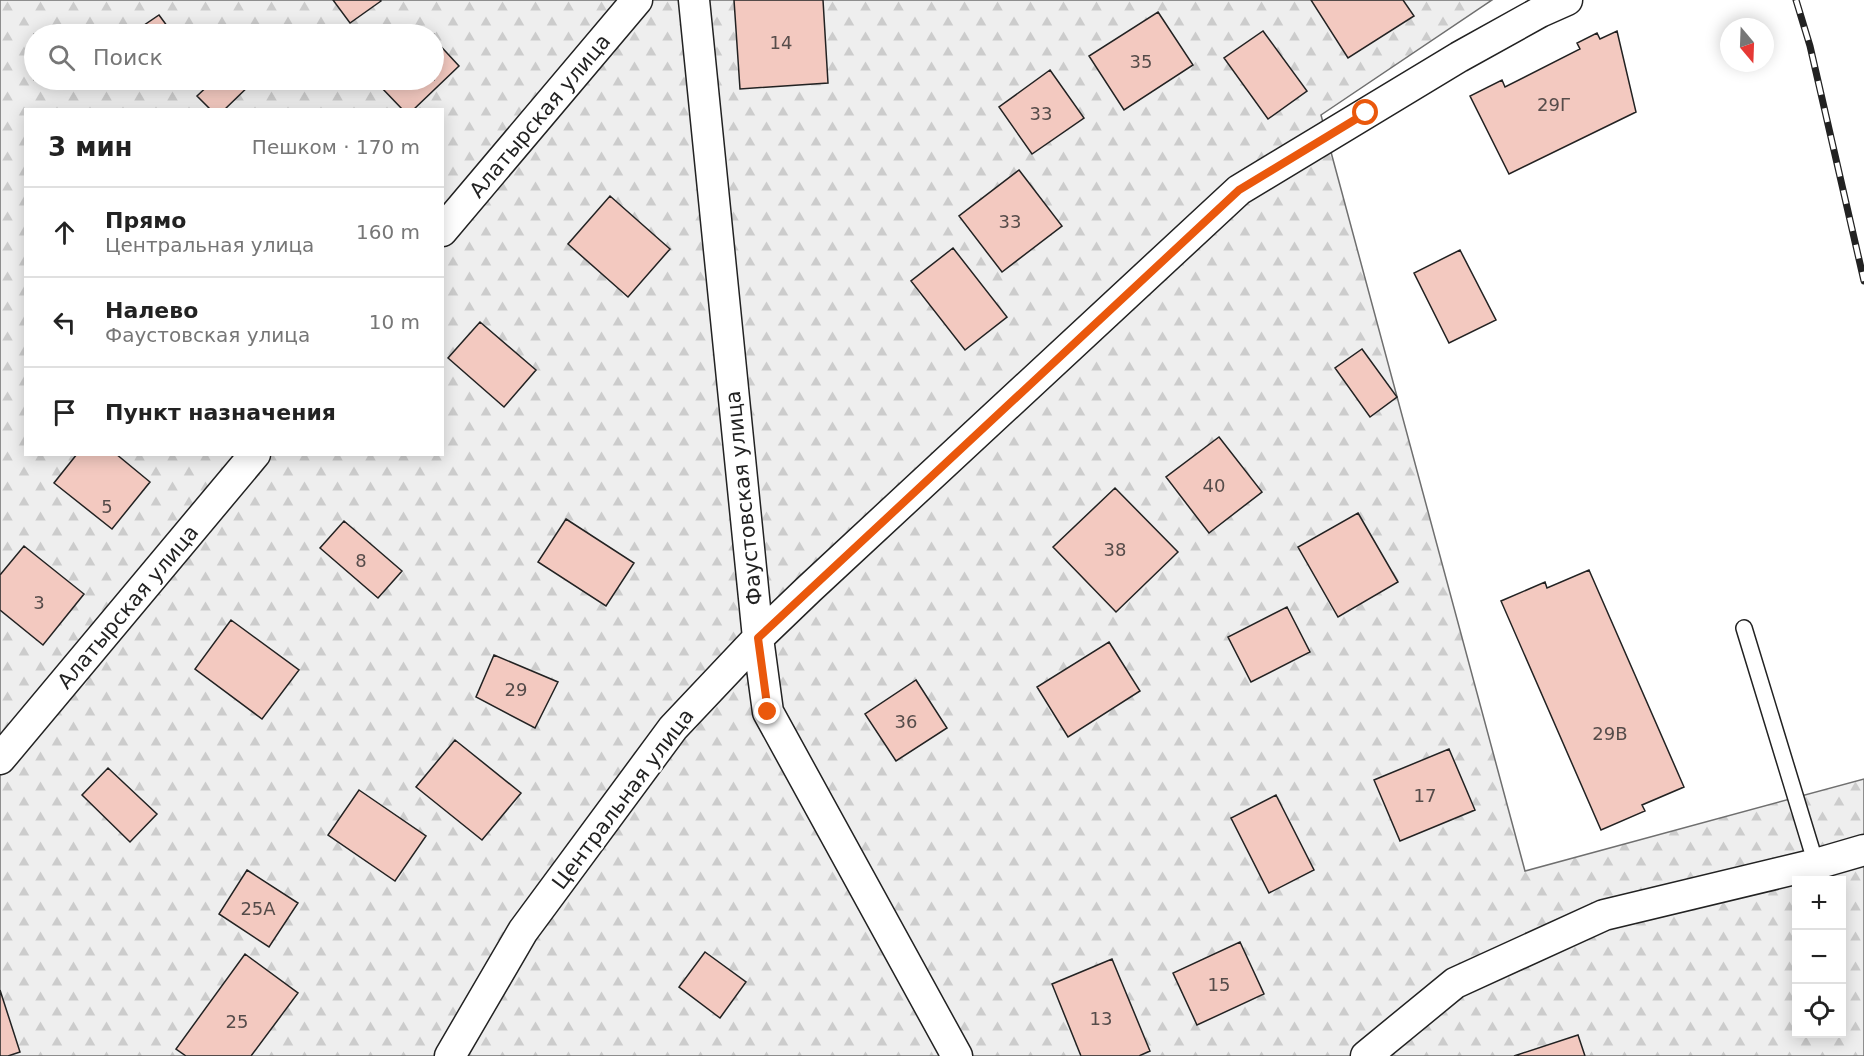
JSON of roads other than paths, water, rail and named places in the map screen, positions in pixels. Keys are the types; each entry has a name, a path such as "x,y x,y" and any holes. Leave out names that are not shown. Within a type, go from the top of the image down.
{"street":[{"name":"Алатырская улица","path":"444,229 637,0"},
{"name":"Фаустовская улица","path":"694,0 758,638 768,712 957,1056"},
{"name":"Центральная улица","path":"450,1056 530,922 673,728 758,638 1239,190 1459,57 1540,12 1567,0"},
{"name":"Алатырская улица","path":"0,759 253,456"},
{"path":"1366,1056 1455,983 1604,915 1816,864 1864,850"}],"lane":[{"path":"1744,628 1816,864"}],"railway":[{"path":"1796,0 1810,46 1864,281"}]}
